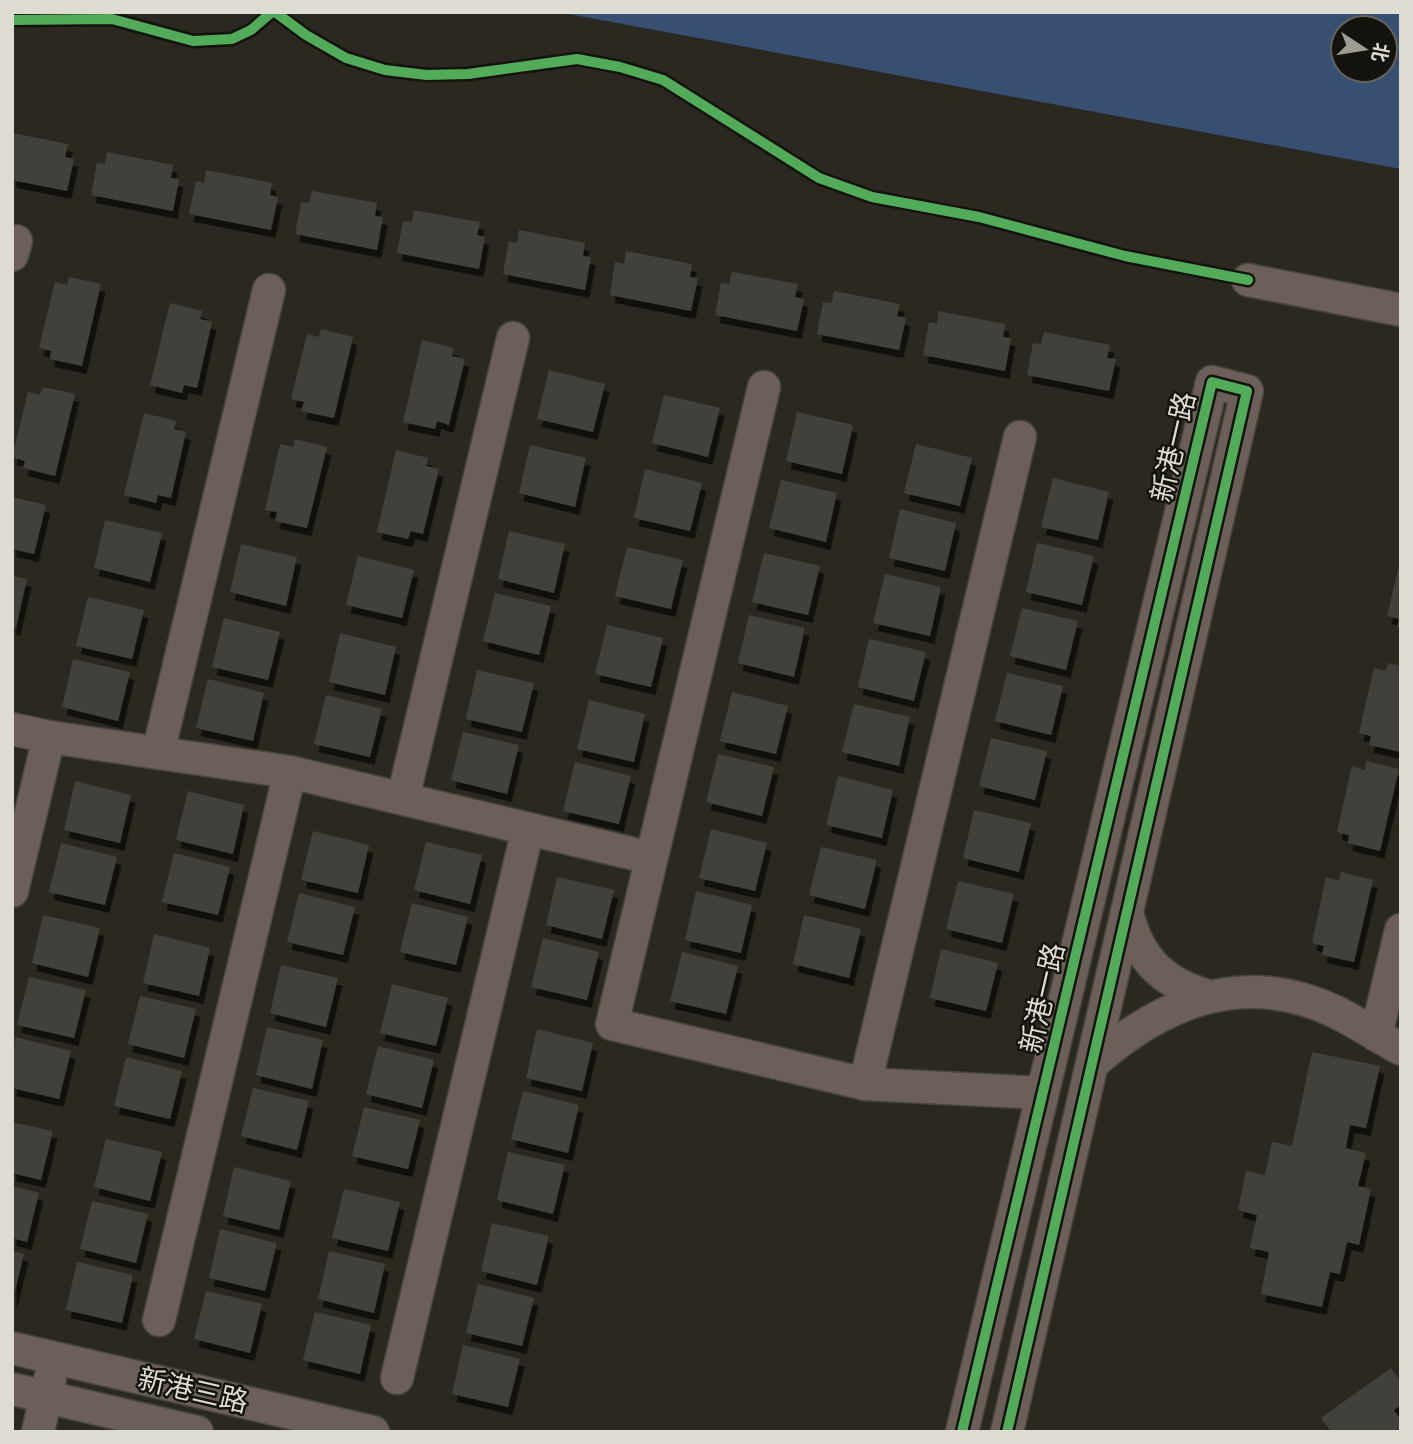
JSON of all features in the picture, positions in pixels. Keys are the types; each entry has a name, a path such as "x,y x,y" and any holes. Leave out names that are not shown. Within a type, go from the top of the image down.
{"street":[{"path":"1248,280 1401,310"},
{"path":"158,753 269,290"},
{"path":"403,798 513,338"},
{"name":"新港一路","path":"962,1432 1212,383 1247,391 1007,1432"},
{"path":"764,387 612,1024 865,1084 1042,1093"},
{"path":"865,1084 1020,437"},
{"path":"12,729 49,737 290,772 651,858"},
{"path":"12,891 49,737"},
{"path":"159,1320 290,772"},
{"path":"397,1378 528,829"},
{"path":"1127,913 1133,936 1145,957 1161,975 1182,988 1205,995"},
{"path":"1092,1063 1133,1030 1180,1004 1205,995 1239,991 1287,996 1334,1011 1389,1042 1401,930"},
{"path":"31,1353 22,1396 38,1432"},
{"name":"新港三路","path":"31,1353 373,1432"},
{"name":"新港三路","path":"22,1396 197,1432"}],"water":[{"path":"558,12 1401,12 1401,169"}],"building":[{"path":"12,133 68,144 65,157 74,159 67,191 12,180"},
{"path":"107,152 173,165 171,178 179,179 173,211 91,195 97,163 105,164"},
{"path":"206,170 272,183 270,195 278,197 271,230 189,214 196,181 204,183"},
{"path":"312,191 377,203 375,216 383,217 377,250 295,234 301,202 309,203"},
{"path":"414,210 480,222 477,235 485,237 479,269 397,253 403,221 412,222"},
{"path":"519,230 585,243 583,256 591,257 585,290 503,274 509,241 517,243"},
{"path":"626,251 692,264 690,277 698,278 691,311 610,295 615,262 624,264"},
{"path":"732,272 798,284 795,297 804,299 797,331 715,315 721,283 729,284"},
{"path":"69,277 101,284 82,366 50,359 51,351 39,348 55,282 67,285"},
{"path":"834,291 900,304 897,316 906,318 899,350 817,334 823,302 832,303"},
{"path":"170,303 202,311 200,319 212,322 197,388 184,385 182,393 150,385"},
{"path":"939,311 1005,324 1003,337 1011,338 1005,371 923,355 929,322 937,324"},
{"path":"321,329 353,337 334,418 301,411 304,402 291,399 307,334 319,337"},
{"path":"1044,332 1110,345 1107,358 1116,359 1109,391 1027,375 1033,343 1041,344"},
{"path":"422,340 454,348 452,356 465,359 449,425 437,421 435,429 403,422"},
{"path":"549,370 605,384 593,432 537,419"},
{"path":"43,387 75,394 55,476 23,468 25,461 12,457 28,392 40,395"},
{"path":"664,395 720,408 708,457 652,443"},
{"path":"797,412 853,425 842,474 786,461"},
{"path":"144,413 176,421 174,429 186,432 171,498 158,495 156,503 124,495"},
{"path":"295,439 327,447 307,528 275,521 277,512 265,510 280,444 293,447"},
{"path":"916,444 972,458 960,506 904,493"},
{"path":"530,445 586,458 575,507 519,493"},
{"path":"396,450 428,458 426,466 439,469 423,534 411,531 408,539 377,532"},
{"path":"645,469 702,483 690,531 634,518"},
{"path":"1053,478 1109,492 1098,540 1041,527"},
{"path":"781,480 837,493 826,542 769,528"},
{"path":"12,497 46,505 34,554 12,549"},
{"path":"900,509 956,523 945,571 889,558"},
{"path":"105,520 162,533 150,582 94,568"},
{"path":"509,531 565,544 554,593 498,579"},
{"path":"1037,543 1094,556 1082,605 1026,592"},
{"path":"241,544 297,557 286,606 230,592"},
{"path":"627,547 683,560 671,609 615,596"},
{"path":"764,553 820,566 808,615 752,602"},
{"path":"358,556 414,570 402,618 346,605"},
{"path":"1400,561 1401,628 1397,627 1399,619 1387,616"},
{"path":"885,574 941,587 930,636 873,623"},
{"path":"12,576 27,579 16,628 12,627"},
{"path":"495,593 551,606 539,655 483,641"},
{"path":"88,597 144,610 132,659 76,646"},
{"path":"1022,608 1078,621 1066,670 1010,656"},
{"path":"749,615 805,628 794,677 738,663"},
{"path":"224,618 280,632 268,680 212,667"},
{"path":"607,625 663,638 651,687 595,674"},
{"path":"340,633 396,647 385,695 329,682"},
{"path":"869,639 926,652 914,701 858,687"},
{"path":"73,659 130,672 118,721 62,707"},
{"path":"1388,663 1401,666 1401,752 1369,745 1371,736 1359,733 1374,668 1386,671"},
{"path":"477,670 534,683 522,732 466,719"},
{"path":"1007,673 1063,686 1051,735 995,721"},
{"path":"208,679 264,693 253,741 196,728"},
{"path":"732,692 788,706 776,754 720,741"},
{"path":"326,695 382,709 370,757 314,744"},
{"path":"589,700 645,714 634,762 577,749"},
{"path":"854,704 910,717 899,766 842,752"},
{"path":"463,732 519,745 507,794 451,780"},
{"path":"991,738 1047,751 1035,800 979,786"},
{"path":"718,754 774,767 762,816 706,802"},
{"path":"1366,761 1399,769 1380,851 1348,843 1349,835 1337,832 1352,766 1365,770"},
{"path":"575,762 631,776 619,824 563,811"},
{"path":"838,776 893,790 882,838 826,825"},
{"path":"75,781 131,795 120,843 64,830"},
{"path":"188,791 244,805 233,854 176,840"},
{"path":"974,810 1031,823 1019,872 963,858"},
{"path":"711,829 767,843 755,891 699,878"},
{"path":"313,831 369,845 358,893 301,880"},
{"path":"426,842 482,855 470,904 414,890"},
{"path":"61,843 117,857 105,905 49,892"},
{"path":"821,847 877,860 865,909 809,895"},
{"path":"174,853 230,867 218,915 162,902"},
{"path":"1341,872 1373,880 1354,962 1322,955 1324,946 1312,943 1326,877 1339,881"},
{"path":"557,877 614,890 602,939 546,925"},
{"path":"958,881 1014,894 1002,943 946,929"},
{"path":"696,891 752,905 741,953 685,940"},
{"path":"299,893 355,907 343,955 287,942"},
{"path":"412,903 468,917 456,965 400,952"},
{"path":"43,915 100,928 88,977 32,963"},
{"path":"804,915 861,929 849,978 793,964"},
{"path":"154,934 210,948 199,996 143,983"},
{"path":"543,938 599,952 587,1000 531,987"},
{"path":"941,949 998,963 986,1011 930,998"},
{"path":"682,952 738,966 726,1014 670,1001"},
{"path":"281,965 338,978 326,1027 270,1013"},
{"path":"29,977 86,990 74,1038 17,1025"},
{"path":"392,984 448,998 436,1046 380,1033"},
{"path":"140,996 196,1009 184,1058 128,1044"},
{"path":"267,1027 323,1040 312,1089 256,1075"},
{"path":"537,1029 593,1043 582,1091 526,1078"},
{"path":"15,1037 71,1051 59,1099 12,1088"},
{"path":"378,1046 434,1060 422,1108 366,1094"},
{"path":"1312,1052 1380,1066 1366,1128 1350,1125 1346,1148 1366,1153 1358,1186 1371,1189 1359,1245 1347,1242 1340,1274 1330,1272 1322,1307 1261,1294 1269,1252 1250,1248 1257,1215 1238,1210 1246,1171 1265,1175 1272,1142 1292,1146"},
{"path":"126,1057 182,1071 170,1119 114,1106"},
{"path":"253,1088 309,1101 297,1150 241,1136"},
{"path":"523,1091 579,1105 568,1153 511,1139"},
{"path":"364,1107 420,1120 408,1169 352,1156"},
{"path":"12,1122 53,1131 41,1180 12,1173"},
{"path":"106,1139 162,1152 150,1201 94,1187"},
{"path":"508,1152 565,1165 553,1214 497,1200"},
{"path":"234,1167 291,1181 279,1230 223,1216"},
{"path":"12,1186 39,1193 27,1242 12,1238"},
{"path":"344,1189 400,1202 388,1251 332,1238"},
{"path":"92,1201 148,1214 136,1263 80,1249"},
{"path":"492,1223 549,1236 537,1285 481,1271"},
{"path":"220,1229 277,1243 265,1291 209,1278"},
{"path":"12,1251 24,1254 13,1299 12,1299"},
{"path":"329,1251 385,1264 374,1313 318,1299"},
{"path":"77,1262 133,1275 122,1323 66,1310"},
{"path":"478,1284 534,1298 522,1346 466,1333"},
{"path":"206,1291 262,1304 250,1353 194,1339"},
{"path":"315,1312 371,1325 360,1374 303,1360"},
{"path":"463,1345 520,1359 508,1407 452,1394"},
{"path":"1391,1368 1401,1383 1401,1405 1394,1410 1401,1420 1401,1432 1331,1432 1321,1418"}],"cycle path":[{"path":"12,20 112,19 193,41 232,39 251,30 272,12"},
{"path":"275,12 306,35 346,58 385,70 427,75 468,74 577,59 620,67 663,80 819,178 872,197 979,217 1125,256 1248,280"},
{"path":"962,1432 1212,382 1247,391 1007,1432"}]}
